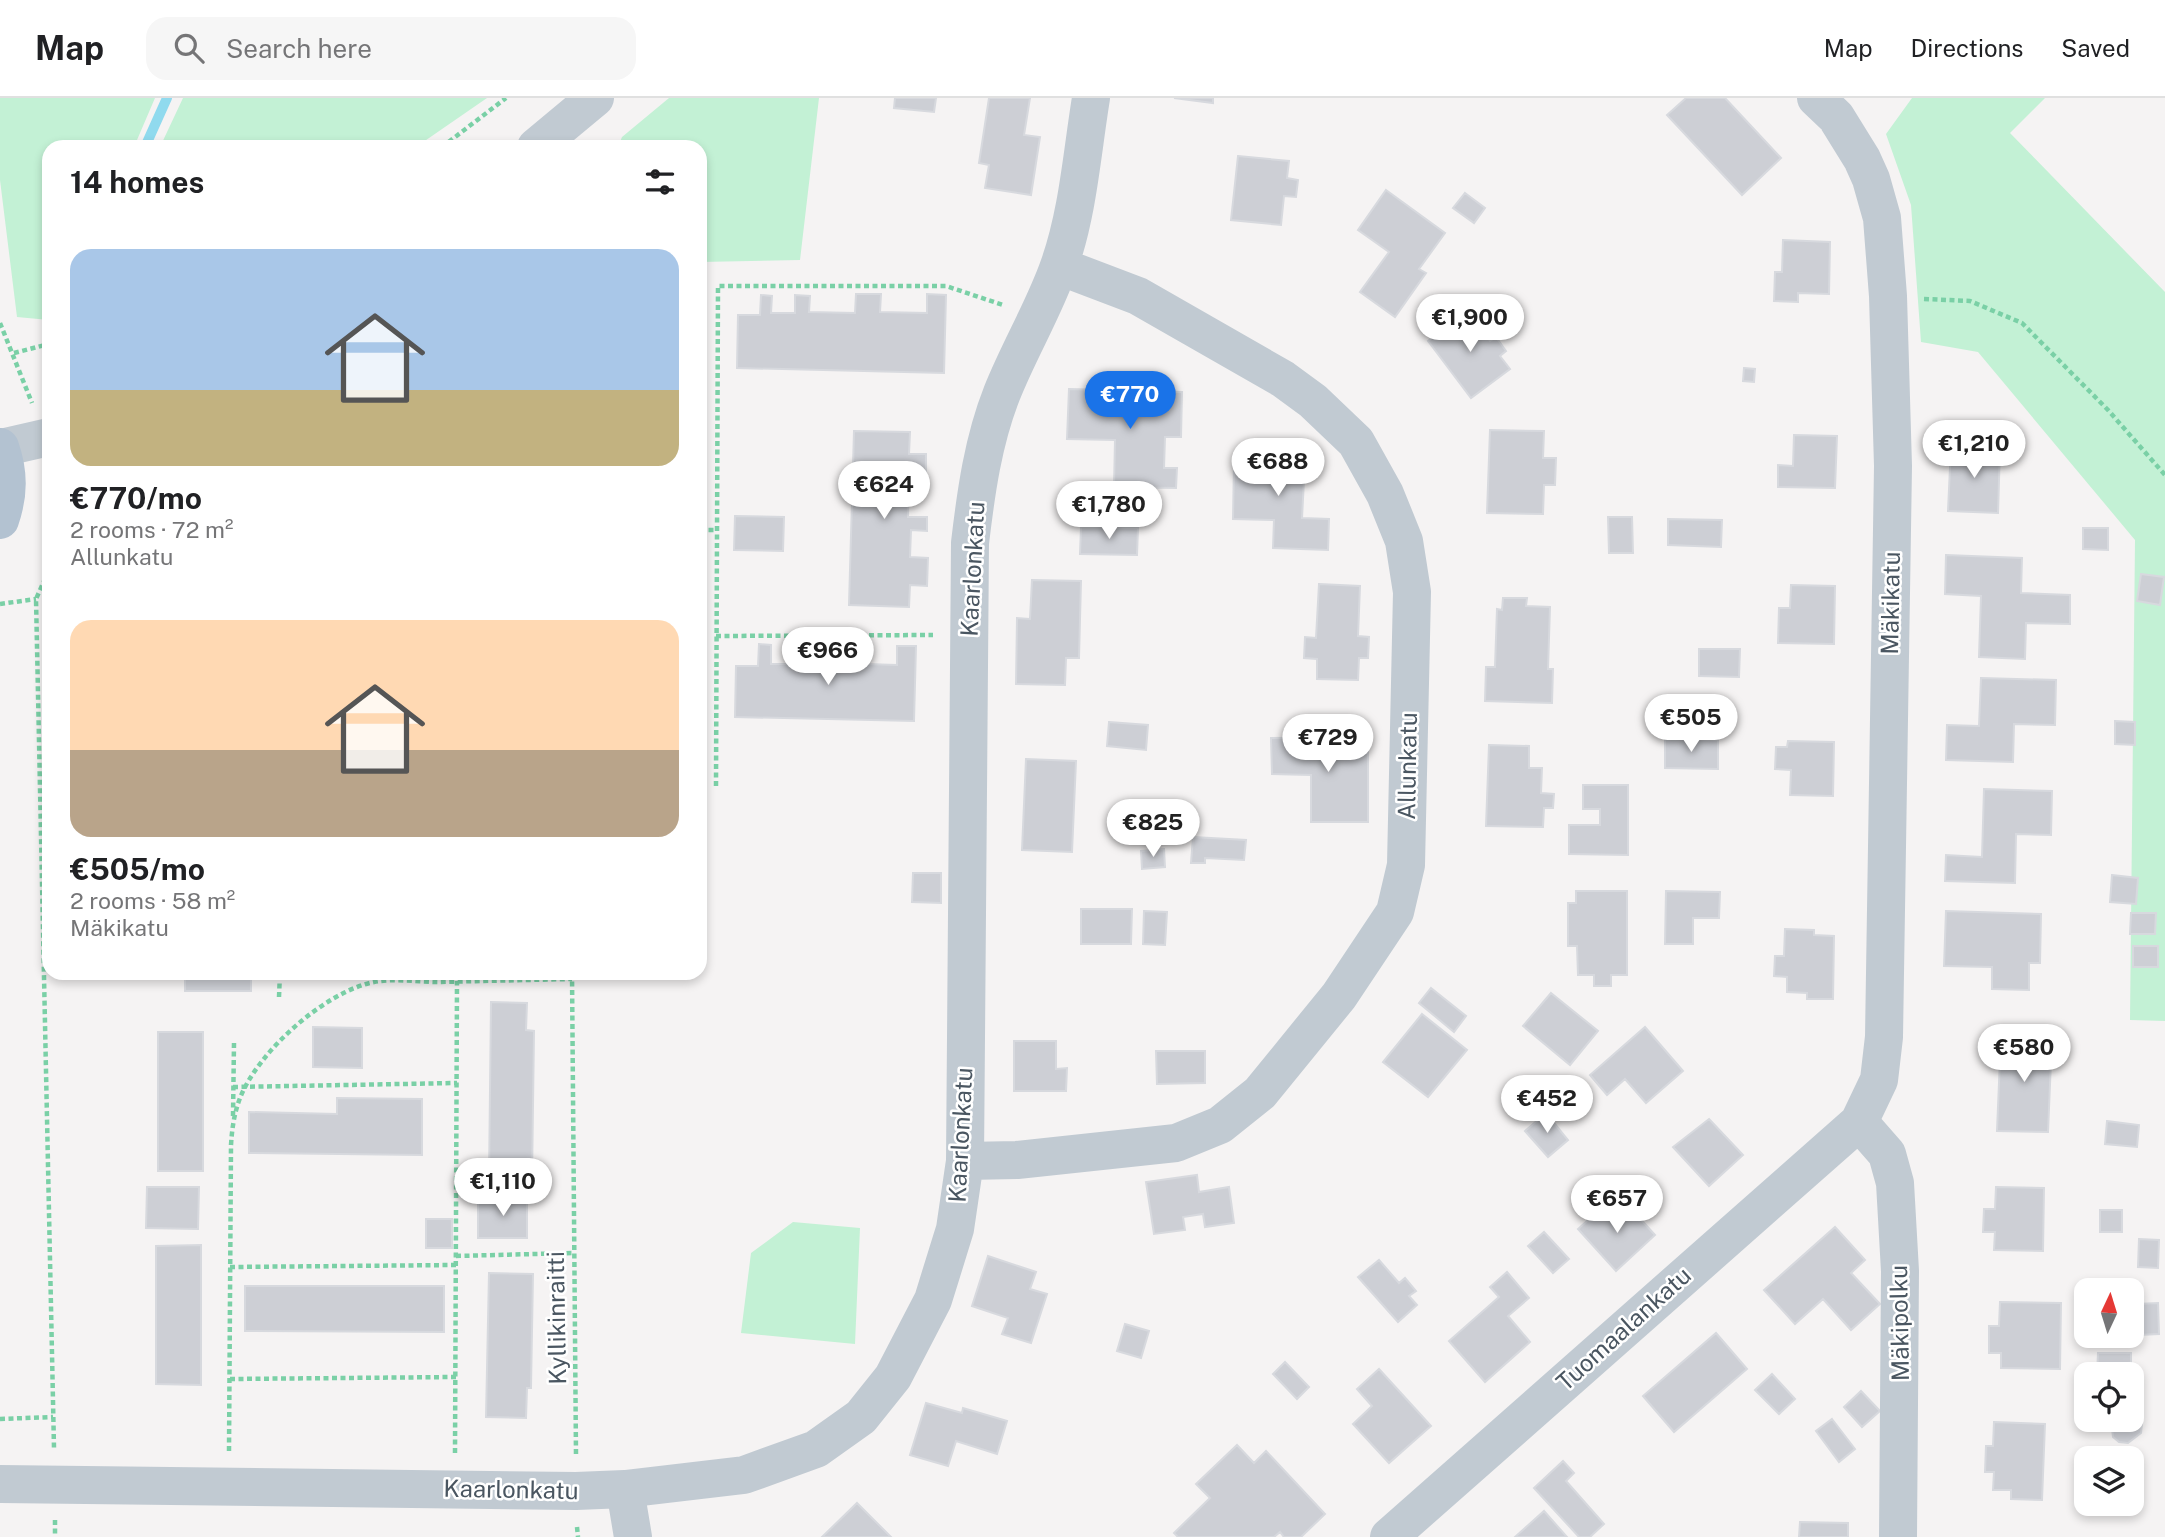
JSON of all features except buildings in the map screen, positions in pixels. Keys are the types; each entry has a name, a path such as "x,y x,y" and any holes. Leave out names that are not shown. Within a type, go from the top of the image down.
{"main road":[{"path":"0,447 8,474 7,500 0,520"}],"street":[{"path":"545,140 596,98"},
{"name":"Kaarlonkatu","path":"0,1485 576,1491 625,1489 744,1475 816,1449 861,1417 893,1377 933,1300 956,1228 965,1161 970,543 985,444 1002,393 1059,266 1070,224 1091,98"},
{"name":"Mäkikatu","path":"1816,98 1836,117 1862,159 1871,180 1882,218 1888,296 1893,466 1884,1037 1879,1080 1859,1122"},
{"name":"Allunkatu","path":"965,1161 1017,1160 1176,1143 1220,1125 1260,1093 1339,996 1395,912 1406,865 1412,592 1404,541 1385,494 1356,442 1312,401 1283,379 1138,296 1059,266"},
{"path":"0,447 42,438"},
{"name":"Tuomaalankatu","path":"1389,1537 1859,1122"},
{"name":"Mäkipolku","path":"1859,1122 1887,1154 1895,1183 1901,1364 1898,1537"},
{"path":"625,1489 633,1537"}],"path":[{"path":"451,140 506,98"},
{"path":"716,786 718,286 947,286 1037,316"},
{"path":"1888,296 1970,302 2022,323 2108,410 2165,475"},
{"path":"0,323 2,338 14,353 32,403"},
{"path":"14,353 42,346"},
{"path":"707,530 717,530"},
{"path":"42,586 36,599 42,888"},
{"path":"0,604 36,599"},
{"path":"716,636 969,635"},
{"path":"44,980 54,1458"},
{"path":"279,997 280,980"},
{"path":"233,1121 247,1087 287,1034 314,1011 343,994 374,982 480,980"},
{"name":"Kyllikinraitti","path":"572,980 576,1537"},
{"path":"455,1489 457,981"},
{"path":"229,1487 234,1043"},
{"path":"233,1087 457,1083"},
{"path":"456,1256 574,1254"},
{"path":"230,1267 456,1265"},
{"path":"230,1379 456,1377"},
{"path":"0,1419 53,1418"}],"green space":[{"path":"0,98 155,98 137,140 42,140 42,319 17,317 0,180"},
{"path":"183,98 487,98 426,140 163,140"},
{"path":"669,98 819,98 800,260 707,262 707,140 621,140"},
{"path":"1912,98 2045,98 2010,133 2165,292 2165,1021 2130,1020 2135,540 1978,352 1921,342 1911,205 1886,134"},
{"path":"793,1222 860,1228 855,1344 741,1333 751,1253"}],"waterway":[{"path":"148,140 167,98"}]}
